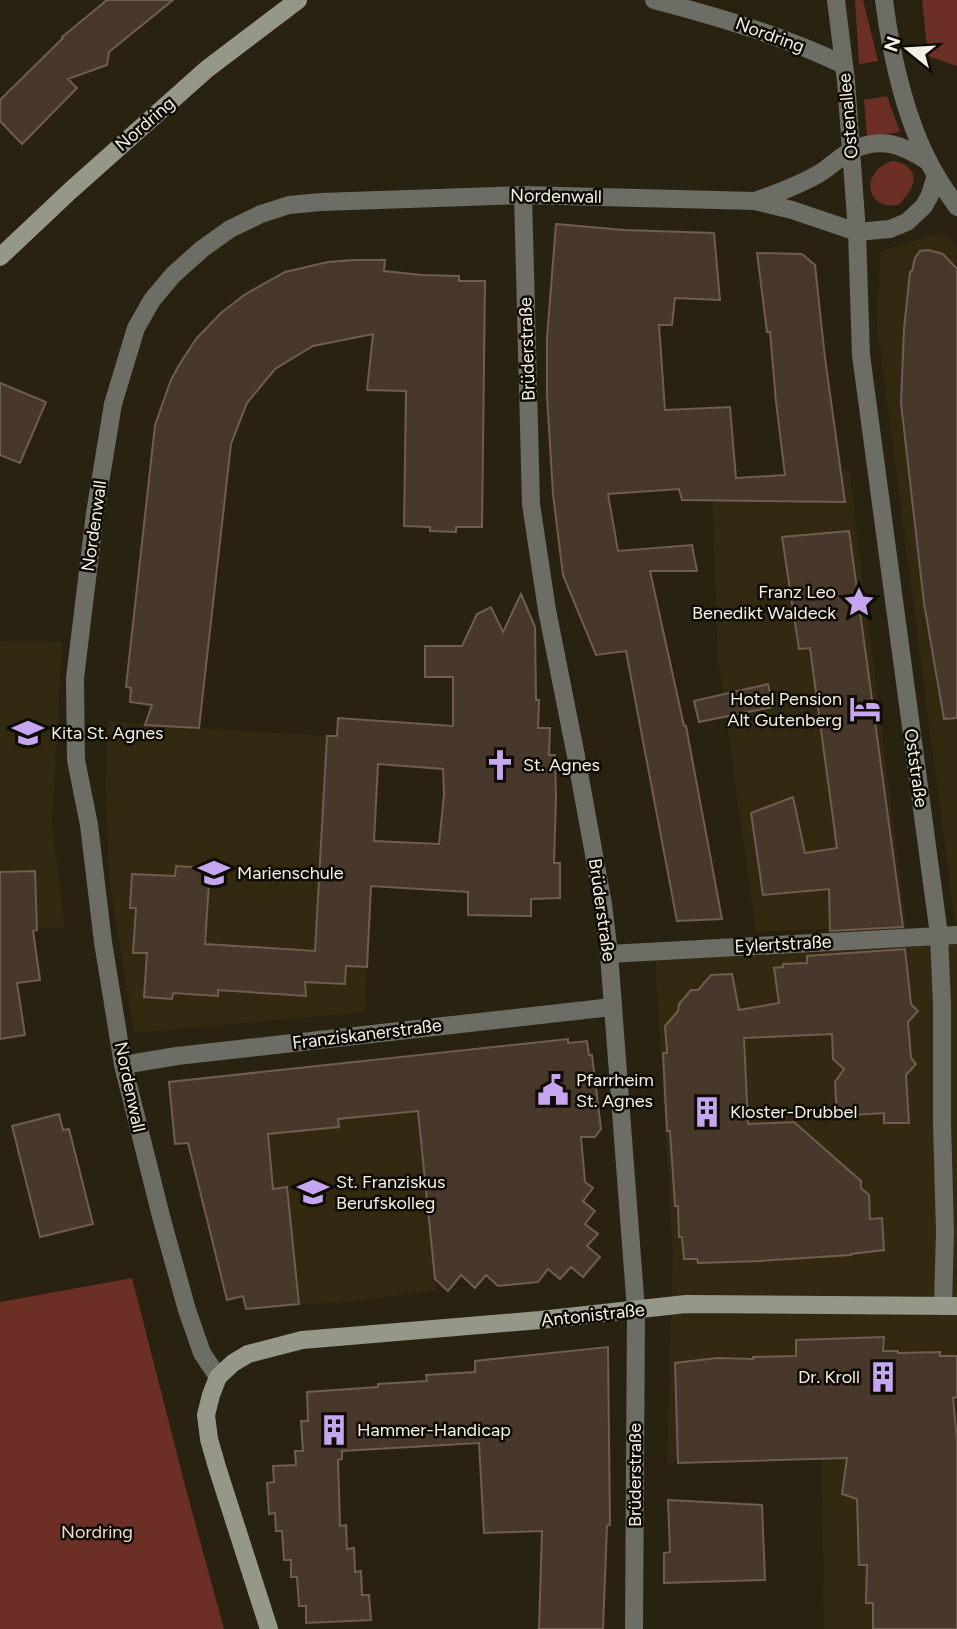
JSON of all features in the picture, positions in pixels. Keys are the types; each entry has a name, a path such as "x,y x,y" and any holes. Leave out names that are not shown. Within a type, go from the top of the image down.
{"main road":[{"name":"Nordring","path":"0,257 69,191 207,69 298,0"},
{"name":"Antonistraße","path":"218,1377 248,1354 302,1340 540,1320 685,1304 950,1306"},
{"path":"218,1377 206,1415 209,1439 269,1629"}],"street":[{"name":"Nordring","path":"654,0 719,17 819,53 844,65"},
{"name":"Ostenallee","path":"836,0 844,65 857,232"},
{"path":"884,0 897,72 912,123 932,168 957,207"},
{"path":"851,151 874,143 891,144 904,147 932,168"},
{"name":"Nordenwall","path":"755,201 795,187 851,151"},
{"path":"857,232 890,229 907,222 924,206 930,195 932,168"},
{"name":"Nordenwall","path":"218,1377 202,1353 187,1310 123,1065 103,942 89,825 76,760 75,678 95,513 113,404 136,328 152,300 173,275 202,249 230,229 261,214 289,205 523,195 755,201 792,210 857,232"},
{"name":"Brüderstraße","path":"523,195 531,505 547,610 603,904 609,954 636,1310 634,1629"},
{"name":"Oststraße","path":"857,232 860,355 939,935 945,1232 950,1306"},
{"name":"Eylertstraße","path":"609,954 957,935"},
{"name":"Franziskanerstraße","path":"123,1065 177,1056 612,1007"}],"shaded area":[{"path":"944,232 957,248 957,923 877,324 881,251"},
{"path":"849,470 906,925 756,932 718,659 712,489"},
{"name":"Kita St. Agnes","path":"0,641 62,642 52,825 65,927 0,932"},
{"name":"Marienschule","path":"108,721 327,736 314,963 367,967 365,1012 134,1033 109,879 106,786"},
{"path":"957,944 957,1629 824,1629 822,1459 667,1463 673,1252 655,959"},
{"name":"St. Franziskus Berufskolleg","path":"412,1056 436,1291 335,1303 246,1309 243,1296 227,1300 189,1143 175,1144 169,1082"}],"green space":[{"path":"855,0 863,0 878,61 859,64"},
{"path":"922,0 957,0 957,66 928,56"},
{"path":"887,96 900,132 867,137 864,100"},
{"path":"894,161 910,169 914,180 909,193 898,205 888,205 873,196 871,182 879,169"},
{"name":"Nordring","path":"132,1278 224,1629 0,1629 0,1302"}],"building":[{"path":"107,0 173,0 109,52 107,65 68,79 77,88 22,144 0,121 0,100 62,37"},
{"path":"556,224 624,230 714,233 720,300 675,298 672,325 659,325 665,410 730,407 736,478 785,475 770,332 767,332 757,253 802,254 815,265 845,502 682,500 679,489 608,494 618,551 692,545 697,571 650,571 686,726 722,919 677,921 626,651 596,655 563,575 553,494 547,396 547,338"},
{"path":"920,251 943,254 957,269 957,718 944,719 924,603 901,403 910,272"},
{"path":"385,260 384,271 459,276 459,281 485,281 482,527 456,527 456,532 404,526 406,391 367,390 373,334 313,346 275,369 247,403 231,444 199,728 145,725 152,705 130,702 131,688 126,687 155,425 171,380 196,339 221,313 244,295 285,272 328,262"},
{"path":"0,383 46,402 20,463 0,455"},
{"path":"849,531 903,927 830,931 829,889 763,895 751,813 793,797 805,853 837,848 810,648 799,649 782,537"},
{"path":"521,594 535,627 538,728 550,728 549,755 555,755 554,863 560,863 560,898 531,899 531,916 468,915 468,892 371,886 367,967 346,966 345,984 305,982 306,996 218,990 218,996 173,993 172,999 144,997 147,953 133,953 136,908 130,908 132,874 175,876 176,866 210,868 205,944 315,951 327,736 337,736 338,718 453,726 453,677 425,677 425,646 462,646 477,614 491,607 503,632","holes":["378,764 443,769 444,794 439,844 374,841"]},
{"path":"768,684 773,707 699,722 694,701"},
{"path":"35,871 37,930 33,931 40,980 17,983 25,1035 0,1039 0,872"},
{"name":"Kloster-Drubbel","path":"905,949 911,1004 918,1011 908,1022 911,1058 916,1064 906,1075 909,1123 884,1123 884,1113 837,1116 835,1082 844,1069 833,1059 832,1034 744,1038 748,1124 794,1122 861,1181 861,1188 869,1195 870,1219 882,1218 884,1250 760,1261 698,1263 697,1259 684,1259 682,1237 679,1237 678,1206 675,1206 670,1131 667,1131 663,1053 667,1053 665,1026 678,1011 679,1004 691,990 698,990 711,975 732,974 739,1010 779,1003 774,968 783,967 783,964 807,963 807,956"},
{"path":"568,1039 568,1043 587,1041 589,1055 592,1055 601,1129 595,1137 581,1137 585,1182 593,1188 583,1201 595,1211 585,1224 598,1234 587,1246 600,1257 583,1277 571,1267 560,1279 548,1269 538,1282 498,1286 486,1275 475,1288 461,1275 448,1291 435,1279 418,1111 338,1119 339,1127 268,1134 273,1189 287,1187 299,1304 246,1309 243,1296 227,1300 188,1143 175,1144 169,1082"},
{"path":"59,1114 63,1130 69,1129 93,1224 40,1237 12,1126"},
{"path":"884,1337 883,1351 940,1352 940,1356 957,1356 957,1397 953,1398 957,1440 957,1629 873,1629 873,1603 866,1603 867,1565 859,1565 857,1499 842,1494 847,1458 678,1463 675,1363 717,1358 796,1356 796,1340"},
{"path":"608,1347 610,1525 607,1526 603,1629 539,1629 542,1531 484,1533 479,1443 342,1451 342,1459 338,1460 340,1526 346,1525 347,1549 354,1548 355,1572 361,1571 362,1595 369,1595 371,1620 306,1623 306,1606 299,1606 297,1577 291,1577 291,1560 284,1560 282,1531 276,1531 275,1513 269,1514 267,1483 274,1482 273,1466 296,1465 295,1451 303,1451 301,1421 308,1421 307,1392 427,1381 426,1375 475,1372 475,1361"},
{"path":"668,1500 762,1505 765,1580 664,1583 664,1553 670,1552"}],"place":[{"name":"Franz Leo Benedikt Waldeck","path":"859,602"},
{"name":"Hotel Pension Alt Gutenberg","path":"865,709"},
{"name":"Kita St. Agnes","path":"28,733"},
{"name":"St. Agnes","path":"500,765"},
{"name":"Marienschule","path":"214,873"},
{"name":"Pfarrheim St. Agnes","path":"553,1090"},
{"name":"Kloster-Drubbel","path":"707,1112"},
{"name":"St. Franziskus Berufskolleg","path":"313,1192"},
{"name":"Dr. Kroll","path":"883,1377"},
{"name":"Hammer-Handicap","path":"334,1430"}]}
